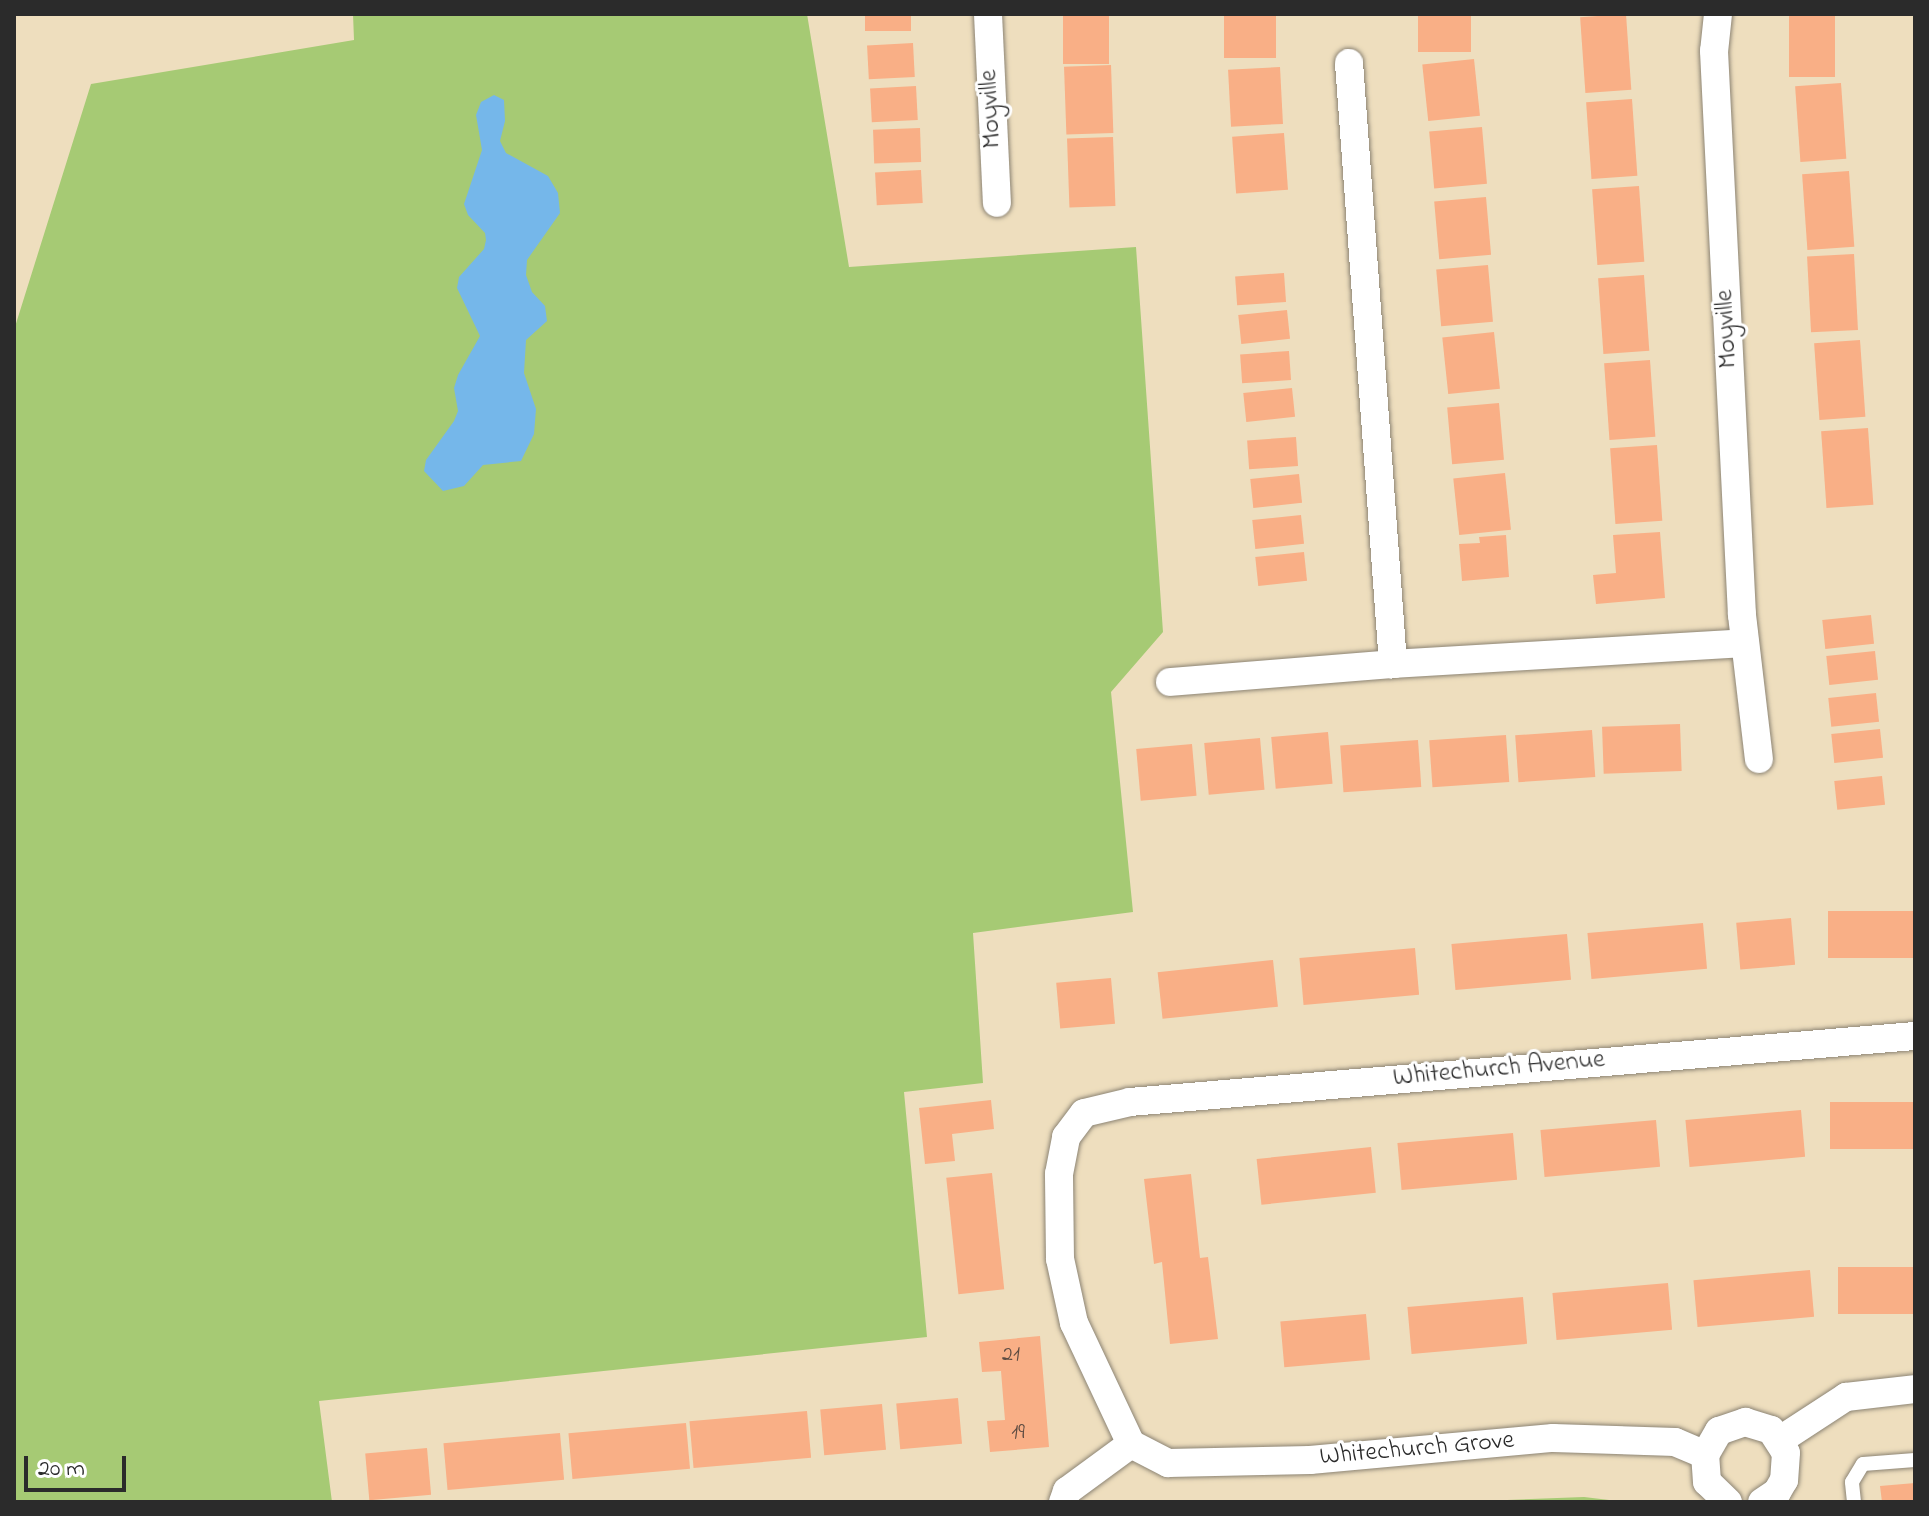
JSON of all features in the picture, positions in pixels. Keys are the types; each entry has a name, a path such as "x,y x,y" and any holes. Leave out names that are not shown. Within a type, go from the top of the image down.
{"street":[{"name":"Moyville","path":"988,14 997,203"},
{"name":"Moyville","path":"1718,14 1714,51 1743,643 1759,759"},
{"path":"1349,63 1393,664"},
{"path":"1170,682 1393,664 1743,643"},
{"name":"Whitechurch Avenue","path":"1131,1444 1074,1323 1060,1259 1059,1174 1066,1137 1084,1113 1130,1102 1915,1036"},
{"path":"1780,1440 1846,1397 1915,1389"},
{"path":"1728,1502 1707,1482 1705,1455 1710,1442 1731,1424 1759,1424 1780,1440 1788,1467 1777,1492 1765,1501"},
{"name":"Whitechurch Grove","path":"1131,1444 1168,1463 1310,1460 1553,1438 1675,1442 1705,1455"},
{"path":"1063,1502 1067,1491 1131,1444"}],"lane":[{"path":"1854,1502 1852,1482 1863,1464 1915,1460"}],"green space":[{"path":"353,14 807,14 849,267 1136,247 1163,632 1111,692 1133,912 973,933 983,1083 904,1092 927,1337 319,1401 332,1502 14,1502 14,330 91,84 354,40"},
{"path":"1584,1497 1626,1502 1459,1502 1481,1501"}],"water":[{"path":"494,95 504,100 505,121 500,141 506,153 548,176 558,193 560,213 527,260 526,275 532,292 545,306 547,321 526,340 524,373 536,409 534,434 521,461 483,465 464,486 443,491 424,471 426,460 454,421 458,411 454,388 480,336 457,288 459,277 484,249 486,240 485,233 468,215 464,204 482,150 476,115 481,102"}],"building":[{"path":"865,14 911,14 911,31 865,31"},
{"path":"1063,14 1109,14 1109,64 1063,64"},
{"path":"1224,14 1276,14 1276,58 1224,58"},
{"path":"1418,14 1471,14 1471,52 1418,52"},
{"path":"1626,14 1631,90 1585,93 1580,17"},
{"path":"1789,14 1835,14 1835,77 1789,77"},
{"path":"913,43 915,77 869,79 867,45"},
{"path":"1474,59 1480,116 1428,121 1422,64"},
{"path":"1111,65 1113,133 1066,135 1064,67"},
{"path":"1280,67 1283,124 1231,127 1228,70"},
{"path":"1841,83 1846,159 1800,162 1795,86"},
{"path":"916,86 918,120 872,122 870,88"},
{"path":"1632,99 1637,176 1591,179 1586,102"},
{"path":"1482,127 1487,184 1434,188 1429,132"},
{"path":"920,128 921,162 874,164 873,130"},
{"path":"1284,133 1288,190 1236,193 1232,137"},
{"path":"1113,137 1115,206 1069,208 1067,139"},
{"path":"921,170 923,203 877,205 875,172"},
{"path":"1849,171 1854,247 1807,250 1802,174"},
{"path":"1639,186 1644,262 1597,265 1592,189"},
{"path":"1486,197 1491,255 1439,259 1434,202"},
{"path":"1854,254 1858,330 1811,332 1807,256"},
{"path":"1488,265 1493,322 1441,326 1436,270"},
{"path":"1284,273 1286,302 1237,305 1235,276"},
{"path":"1644,275 1649,351 1603,354 1598,278"},
{"path":"1287,310 1290,339 1241,344 1238,315"},
{"path":"1494,332 1500,389 1448,394 1442,337"},
{"path":"1860,340 1865,417 1819,420 1814,343"},
{"path":"1289,351 1291,380 1242,383 1240,354"},
{"path":"1650,360 1655,437 1609,440 1604,363"},
{"path":"1292,388 1295,417 1246,422 1243,393"},
{"path":"1499,403 1504,460 1452,464 1447,408"},
{"path":"1868,428 1873,505 1826,508 1821,431"},
{"path":"1296,437 1298,466 1249,469 1247,440"},
{"path":"1657,445 1662,521 1615,524 1610,448"},
{"path":"1505,473 1511,530 1459,535 1453,478"},
{"path":"1299,474 1302,503 1253,508 1250,479"},
{"path":"1301,515 1304,544 1255,549 1252,520"},
{"path":"1660,532 1665,598 1596,604 1593,575 1616,573 1613,535"},
{"path":"1506,535 1509,577 1462,581 1459,544 1480,543 1479,537"},
{"path":"1304,552 1307,581 1258,586 1255,557"},
{"path":"1871,615 1874,644 1825,649 1822,620"},
{"path":"1875,651 1878,680 1829,685 1826,656"},
{"path":"1876,693 1879,722 1831,727 1828,698"},
{"path":"1680,724 1682,771 1604,774 1602,727"},
{"path":"1880,729 1883,758 1834,763 1831,734"},
{"path":"1592,730 1595,777 1518,782 1515,735"},
{"path":"1328,732 1333,784 1276,789 1271,737"},
{"path":"1506,735 1509,782 1432,787 1429,740"},
{"path":"1260,738 1265,790 1209,795 1204,743"},
{"path":"1418,740 1421,787 1343,792 1340,745"},
{"path":"1192,744 1197,796 1141,801 1136,749"},
{"path":"1882,776 1885,805 1837,810 1834,781"},
{"path":"1828,911 1915,911 1915,958 1828,958"},
{"path":"1791,918 1795,965 1740,970 1736,923"},
{"path":"1703,923 1707,969 1591,979 1587,933"},
{"path":"1567,934 1571,980 1455,990 1451,944"},
{"path":"1415,948 1419,995 1304,1005 1299,958"},
{"path":"1273,960 1278,1007 1163,1019 1158,972"},
{"path":"1111,978 1115,1024 1060,1029 1056,983"},
{"path":"991,1100 994,1129 952,1134 955,1161 925,1164 919,1108"},
{"path":"1830,1102 1915,1102 1915,1149 1830,1149"},
{"path":"1801,1110 1805,1157 1690,1167 1685,1120"},
{"path":"1656,1120 1660,1167 1545,1177 1540,1130"},
{"path":"1513,1133 1517,1180 1402,1190 1397,1143"},
{"path":"1371,1147 1376,1193 1261,1205 1257,1159"},
{"path":"992,1173 1004,1289 958,1294 946,1178"},
{"path":"1191,1174 1200,1258 1208,1257 1218,1339 1170,1344 1162,1262 1154,1264 1144,1179"},
{"path":"1838,1267 1915,1267 1915,1314 1838,1314"},
{"path":"1810,1270 1814,1317 1698,1327 1693,1280"},
{"path":"1668,1283 1672,1330 1557,1340 1552,1293"},
{"path":"1523,1297 1527,1344 1412,1354 1407,1307"},
{"path":"1366,1314 1370,1360 1284,1367 1280,1321"},
{"path":"1040,1336 1049,1447 990,1452 987,1421 1005,1420 1001,1371 982,1372 979,1342"},
{"path":"958,1398 962,1444 900,1449 896,1403"},
{"path":"882,1404 886,1450 824,1455 820,1409"},
{"path":"807,1411 811,1458 694,1468 689,1421"},
{"path":"686,1423 690,1469 572,1479 568,1433"},
{"path":"560,1433 564,1480 448,1490 443,1443"},
{"path":"427,1448 431,1495 369,1500 365,1453"},
{"path":"1915,1483 1915,1502 1882,1502 1880,1486"}]}
